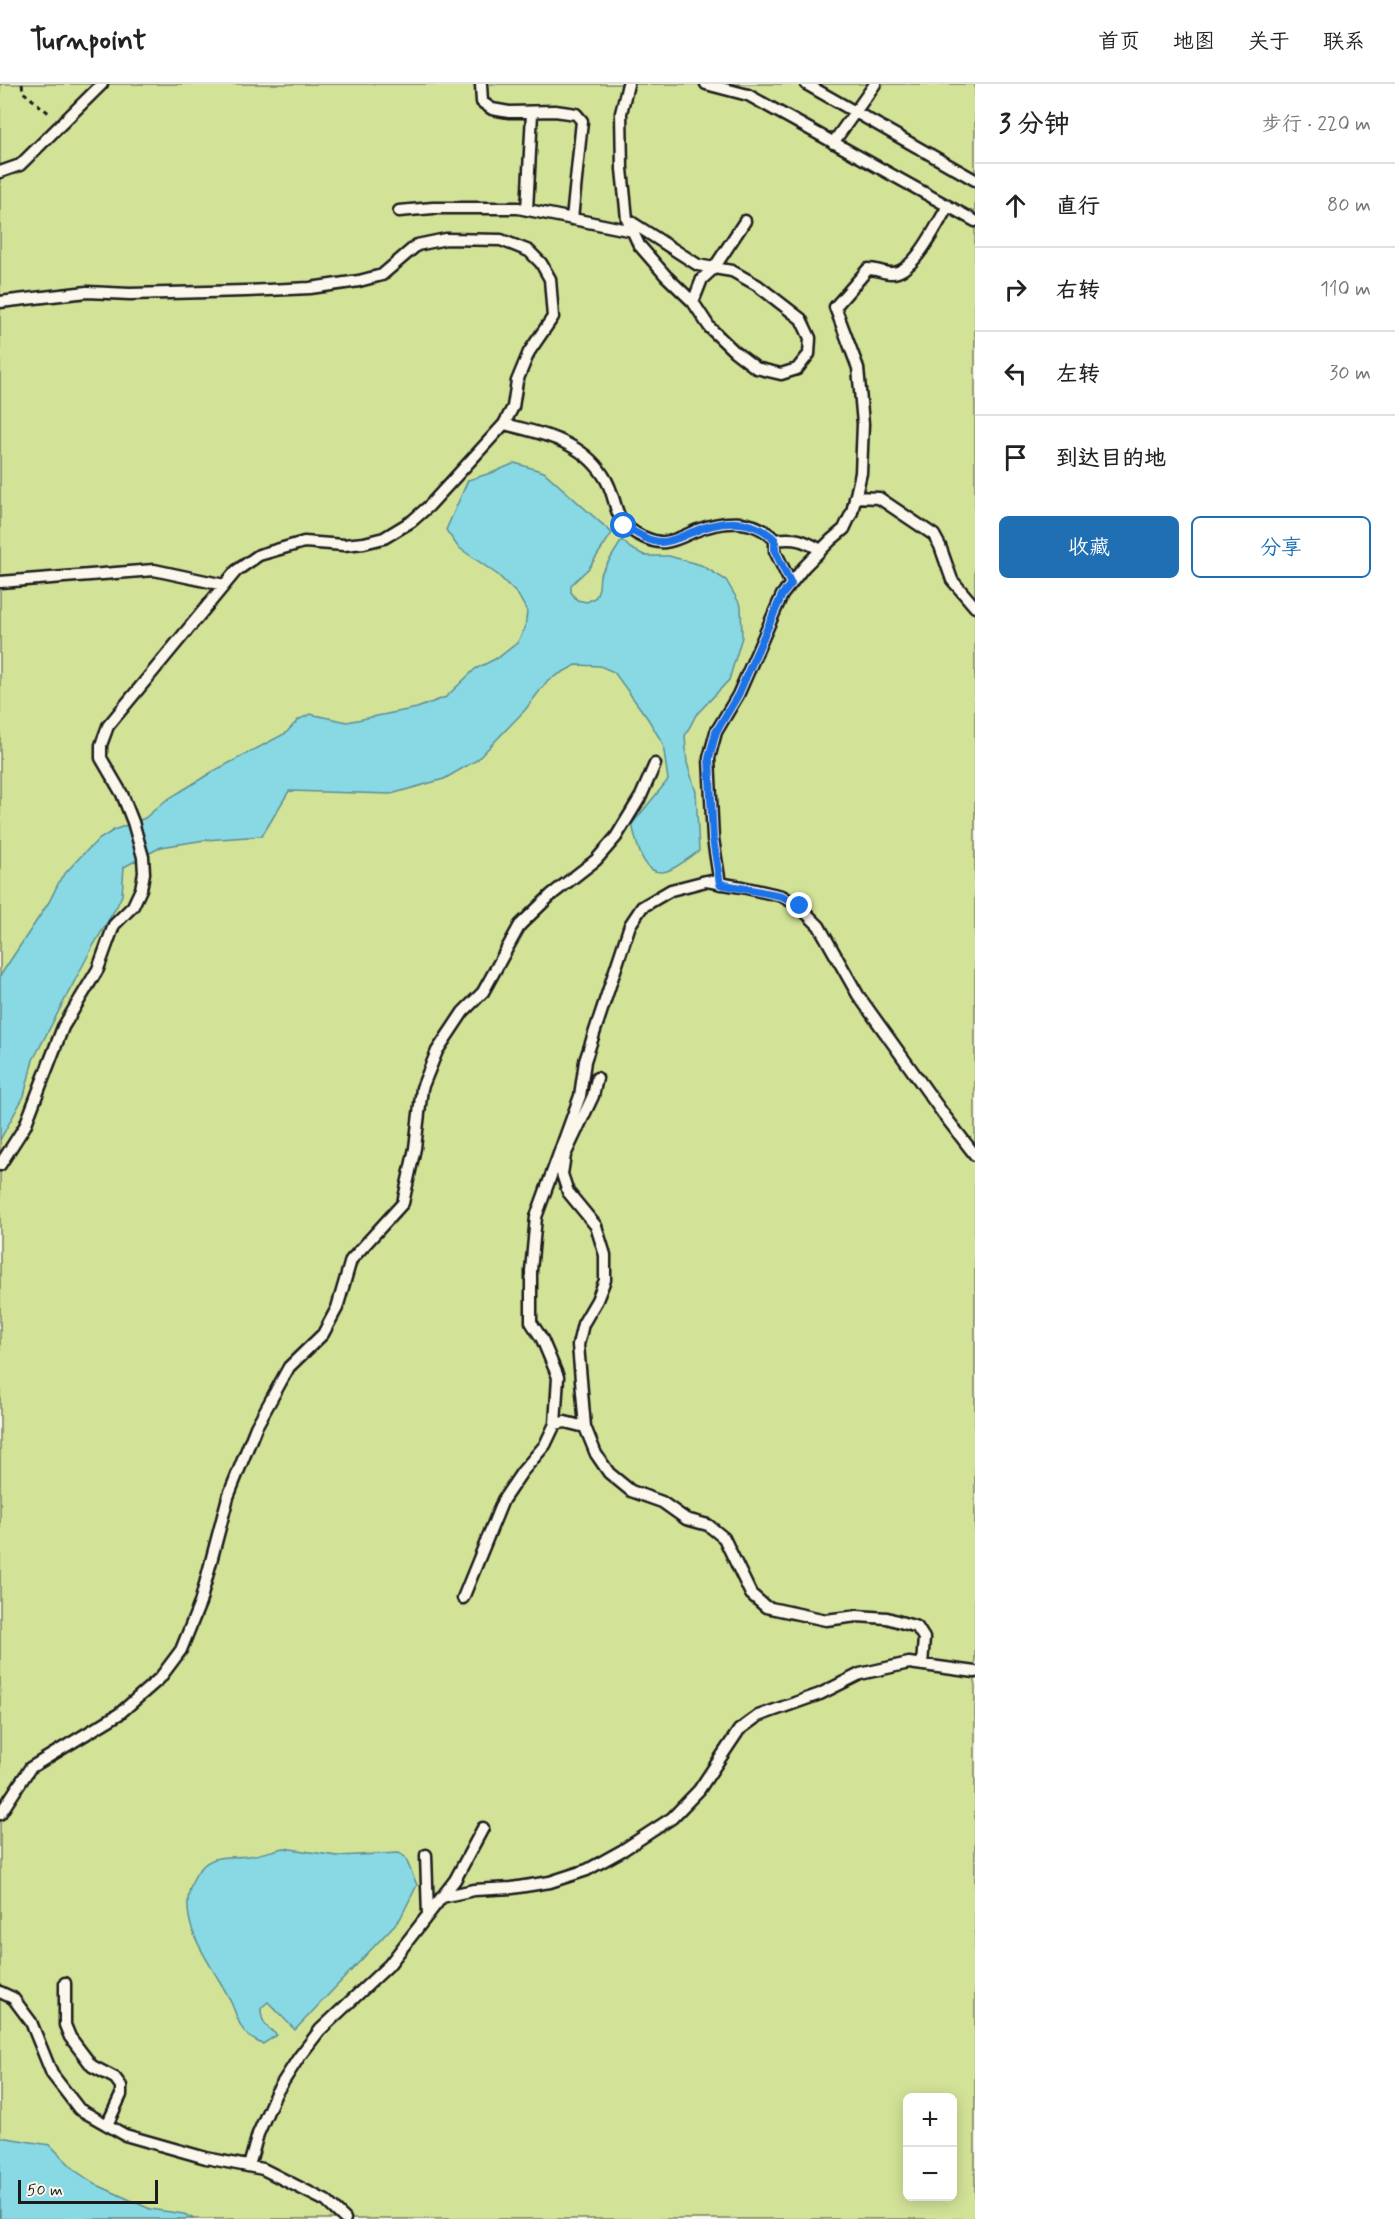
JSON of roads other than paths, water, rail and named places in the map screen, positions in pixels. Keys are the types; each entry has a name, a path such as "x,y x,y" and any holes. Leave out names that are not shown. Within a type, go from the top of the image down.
{"lane":[{"path":"0,172 20,165 102,84"},
{"path":"481,84 483,102 492,109 555,111 576,114 582,121 572,219"},
{"path":"627,219 698,265 732,271 757,285 801,319 810,338 809,354 797,369 781,374 756,368 734,351 710,328 693,302 639,245 627,219 622,169 621,114 628,84"},
{"path":"706,84 748,95 975,221"},
{"path":"806,84 975,180"},
{"path":"833,142 875,84"},
{"path":"527,210 532,112"},
{"path":"720,884 713,839 709,758 716,732 738,695 782,595 821,550 844,529 852,512 861,473 863,424 858,368 835,307 868,269 879,269 890,274 901,271 916,258 948,206"},
{"path":"399,211 433,208 527,210 633,231"},
{"path":"693,302 702,279 714,268 745,221"},
{"path":"0,302 87,292 200,292 310,288 359,281 382,274 417,245 446,239 501,240 529,251 541,263 550,279 553,304 553,317 529,352 517,381 513,407 504,424 429,506 412,521 384,538 344,545 304,542 276,548 259,555 236,570 108,726 101,745 101,758 122,794 133,822 143,857 144,873 141,889 133,906 114,925 98,969 63,1028 25,1126 0,1165"},
{"path":"504,424 551,435 586,455 603,475 616,512 624,526 642,537 666,543 711,525 740,522 769,533 775,540 775,551 791,584"},
{"path":"855,497 879,498 934,535 952,580 975,607"},
{"path":"775,540 789,538 802,540 821,550"},
{"path":"0,582 154,570 224,585"},
{"path":"0,1814 30,1768 119,1714 160,1678 181,1650 200,1603 228,1497 256,1428 289,1367 323,1334 337,1308 351,1260 403,1203 415,1148 422,1088 437,1051 463,1012 483,992 520,925 551,895 596,860 616,837 641,796 655,764"},
{"path":"464,1598 503,1500 522,1472 545,1445 555,1424 558,1377 542,1340 531,1322 531,1271 536,1217 580,1096 585,1061 630,925 642,907 671,890 706,881 782,896 800,906 819,926 858,995 975,1155"},
{"path":"597,1078 593,1096 565,1155 562,1174 568,1192 597,1226 605,1255 605,1280 597,1300 583,1323 578,1346 585,1428 596,1454 609,1473 631,1491 662,1502 686,1519 708,1525 724,1538 751,1594 766,1607 826,1620 857,1616 905,1622 917,1628 924,1638 922,1665"},
{"path":"555,1424 565,1422 585,1428"},
{"path":"442,1897 474,1890 512,1888 550,1882 587,1870 623,1850 672,1818 699,1790 739,1730 758,1716 820,1694 860,1674 909,1663 975,1672"},
{"path":"249,2166 258,2134 276,2093 298,2057 320,2030 389,1965 455,1880 483,1828"},
{"path":"426,1855 428,1915"},
{"path":"65,1983 65,2025 70,2037 92,2066 115,2078 121,2086 121,2095 106,2125"},
{"path":"0,1992 13,1998 31,2022 52,2074 79,2109 125,2135 172,2150 263,2169 326,2201 345,2219"}],"water":[{"path":"515,463 544,472 612,533 589,568 571,585 571,592 577,600 587,602 596,597 600,575 622,540 630,548 646,556 669,556 701,565 726,580 741,606 742,637 729,680 696,715 685,736 687,763 696,792 699,851 667,871 658,872 646,864 638,848 632,824 668,780 663,744 614,672 600,666 576,665 548,680 525,710 477,760 444,779 391,794 289,791 262,836 205,840 161,847 124,867 122,895 33,1060 24,1096 0,1140 0,976 49,902 61,878 80,857 98,840 114,830 145,818 165,801 212,772 286,733 298,720 310,714 347,722 417,708 446,697 475,669 499,657 517,643 525,628 527,611 518,595 498,575 458,547 446,530 468,480"},
{"path":"284,1848 337,1856 399,1853 405,1857 417,1885 400,1919 295,2030 268,2002 261,2008 265,2024 277,2035 263,2044 249,2036 240,2025 229,1998 193,1932 188,1903 190,1888 197,1873 214,1859 253,1855"},
{"path":"0,2137 50,2145 76,2171 95,2184 150,2209 184,2214 194,2219 0,2219"}]}
